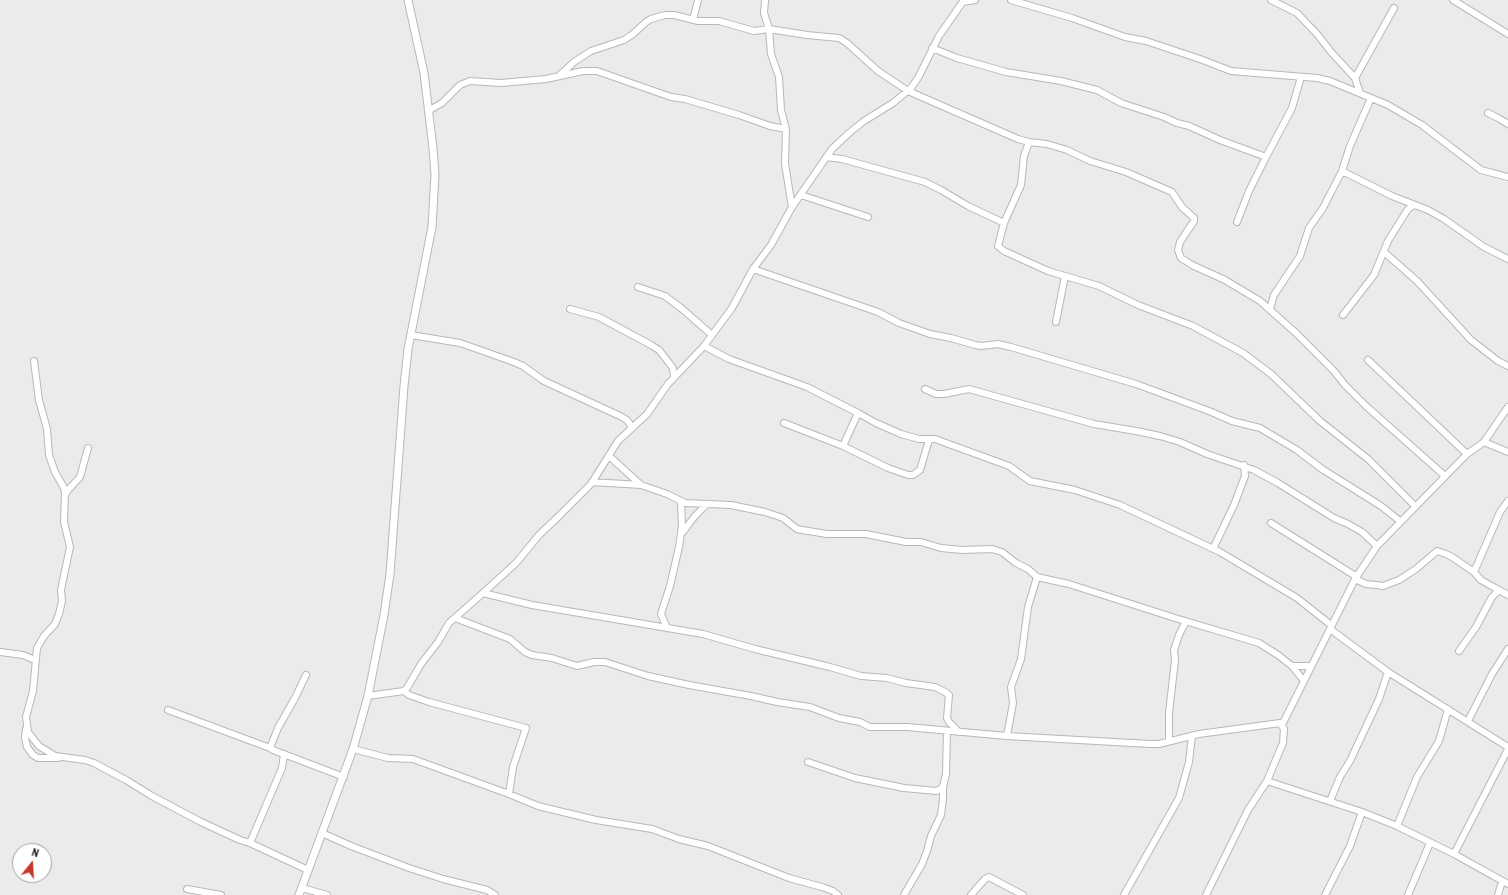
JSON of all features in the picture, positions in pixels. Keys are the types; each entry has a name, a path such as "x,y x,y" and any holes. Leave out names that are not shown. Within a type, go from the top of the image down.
{"street":[{"path":"327,895 300,892 344,777 368,696 384,615 390,574 404,386 411,335 432,227 435,175 424,74 408,0"},
{"path":"693,20 698,0"},
{"path":"765,0 764,13 769,30 771,54 779,77 781,110 786,129 785,164 792,207"},
{"path":"368,696 404,691 421,664 438,642 445,628 516,563 539,535 560,516 592,482 618,441 647,414 674,377 704,346 732,308 754,269 771,245 792,207 832,149 864,121 893,103 908,91 918,78 939,36 963,1 975,0"},
{"path":"1011,0 1072,18 1125,37 1146,41 1231,71 1330,81 1388,105 1422,125 1481,170 1508,177"},
{"path":"1271,0 1279,2 1297,13 1355,78 1360,93"},
{"path":"1453,0 1508,34"},
{"path":"1355,78 1394,8"},
{"path":"560,75 574,62 591,51 624,40 651,19 674,15 693,20 719,22 754,30 769,30 807,36 838,38 847,43 878,71 908,91 1018,139 1048,144 1067,150 1090,161 1126,172 1172,192 1182,207 1194,218 1194,221 1180,242 1178,250 1181,258 1192,265 1225,280 1260,301 1270,309 1334,371 1345,385 1366,406 1445,476"},
{"path":"932,48 957,58 1006,72 1061,80 1097,90 1121,103 1164,117 1177,124 1189,126 1232,145 1266,157"},
{"path":"428,111 442,103 460,85 470,81 501,83 546,78 583,71 598,71 671,97 685,99 770,126 786,129"},
{"path":"1237,222 1249,191 1292,108 1301,77"},
{"path":"1270,309 1274,294 1300,256 1309,228 1323,208 1342,171 1350,146 1371,98"},
{"path":"1488,114 1508,124"},
{"path":"1029,142 1024,156 1021,185 1004,223 998,246 1032,264 1099,286 1138,305 1193,326 1243,353 1271,374 1320,421 1368,459 1415,506"},
{"path":"826,157 842,159 925,182 968,206 1004,223"},
{"path":"1342,171 1392,196 1434,213 1484,246 1508,259"},
{"path":"801,195 868,217"},
{"path":"1404,201 1408,209"},
{"path":"1343,315 1374,275 1388,241 1408,209 1414,205"},
{"path":"1384,252 1417,281 1471,340 1498,361 1508,366"},
{"path":"754,269 878,312 899,323 930,334 958,339 974,345 981,346 998,344 1011,347 1166,394 1232,421 1260,428 1297,450 1322,469 1381,506 1400,521"},
{"path":"1056,322 1065,276"},
{"path":"638,287 665,296 712,335"},
{"path":"570,309 599,317 659,350 673,368 674,377"},
{"path":"411,335 460,343 514,362 523,366 544,381 620,416 627,420 632,427"},
{"path":"704,346 729,359 807,387 876,423 901,434 919,439 935,439 1009,466 1030,481 1075,490 1120,506 1213,549 1297,598 1388,672 1508,748 1454,854"},
{"path":"1368,360 1467,454"},
{"path":"34,361 39,400 47,429 49,455 54,472 64,488 64,522 70,547 62,590 62,601 57,620 44,636 37,648 33,690 27,709 25,737 27,747 33,755 38,758 49,759 61,757"},
{"path":"673,368 681,370"},
{"path":"926,389 936,394 944,394 969,389 1094,424 1160,436 1180,442 1207,454 1244,465 1254,470 1278,483 1334,518 1362,532 1377,546"},
{"path":"1206,895 1248,810 1267,781 1283,743 1284,729 1282,725 1356,578 1377,546 1467,454 1484,442 1508,407"},
{"path":"842,446 858,413"},
{"path":"784,423 842,446 895,470 911,475 916,474 921,467 929,440"},
{"path":"1484,442 1508,452"},
{"path":"65,495 80,478 88,448"},
{"path":"609,456 641,485"},
{"path":"1213,549 1234,506 1245,476 1244,465"},
{"path":"1245,476 1254,470"},
{"path":"592,482 641,485 667,494 681,502 691,504 731,505 765,512 783,518 797,529 802,530 827,534 866,534 906,542 921,542 941,548 992,549 1002,552 1016,563 1028,568 1037,577 1069,584 1259,643 1292,666 1304,681"},
{"path":"1474,572 1500,512 1508,501"},
{"path":"667,628 661,614 676,566 681,535 681,502"},
{"path":"681,535 692,519 707,504"},
{"path":"1271,523 1366,584 1384,586 1399,580 1416,569 1437,551 1446,554 1474,572 1481,580 1508,595"},
{"path":"1007,736 1013,703 1011,687 1020,659 1028,607 1037,577"},
{"path":"1459,651 1476,628 1492,597 1499,590"},
{"path":"483,593 532,605 703,634 861,676 887,678 941,690 949,695 947,718 959,732"},
{"path":"455,618 510,639 525,652 532,655 552,658 576,666 594,662 605,662 648,676 810,707 839,718 860,722 870,727 907,727 1007,736 1150,744 1276,723 1282,725"},
{"path":"1170,741 1169,713 1175,660 1174,650 1186,621"},
{"path":"1468,722 1492,674 1508,649"},
{"path":"0,652 23,655 35,660"},
{"path":"23,655 36,653"},
{"path":"1292,666 1311,666"},
{"path":"1330,801 1340,777 1350,761 1379,699 1388,672"},
{"path":"270,748 278,728 306,675"},
{"path":"404,691 409,695 429,702 526,728 513,767 509,794"},
{"path":"1397,826 1417,777 1439,741 1448,709"},
{"path":"168,710 344,777"},
{"path":"26,725 31,738 39,746 56,756 85,760 94,763 201,822 308,870"},
{"path":"904,895 927,851 931,836 940,815 946,774 948,731"},
{"path":"1124,895 1179,798 1189,762 1192,736"},
{"path":"353,749 388,758 413,759 538,806 596,820 652,829 679,839 708,846 789,878 833,891 838,895"},
{"path":"250,843 282,768 284,754"},
{"path":"808,762 838,773 882,784 937,791 943,787"},
{"path":"1267,781 1362,812 1397,826 1454,854 1505,883 1498,895"},
{"path":"937,791 943,797"},
{"path":"1325,895 1350,846 1362,812"},
{"path":"322,833 351,846 409,868 443,879 487,890 495,895"},
{"path":"1408,895 1430,843"},
{"path":"971,895 985,879 989,877 1023,895"},
{"path":"187,889 222,895"}]}
